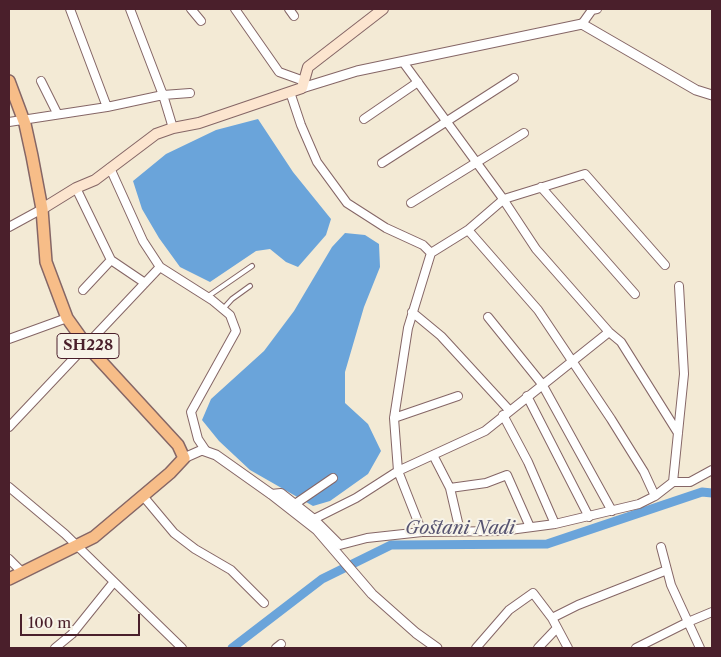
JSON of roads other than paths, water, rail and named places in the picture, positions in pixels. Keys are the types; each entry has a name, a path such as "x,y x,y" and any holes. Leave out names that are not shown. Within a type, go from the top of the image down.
{"main road":[{"path":"42,209 76,188 95,180 156,134 173,128 199,123 290,92 302,85 308,67 383,9"},
{"name":"SH228","path":"9,81 22,117 42,209 46,262 67,318 87,346 178,445 184,458"},
{"path":"9,579 94,537 143,496 184,458"}],"street":[{"path":"70,9 107,106"},
{"path":"130,9 163,95 173,128"},
{"path":"191,9 201,21"},
{"path":"235,9 279,72 302,85 357,71 582,24 696,90 712,95"},
{"path":"289,9 294,16"},
{"path":"582,24 592,10 597,9"},
{"path":"403,62 504,199 536,249 609,332 621,342 678,433"},
{"path":"382,163 514,78"},
{"path":"41,82 57,112"},
{"path":"364,119 418,82"},
{"path":"290,92 301,125 317,162 347,203 386,228 423,245 431,253"},
{"path":"9,122 22,117 107,106 163,95 190,93"},
{"path":"411,203 524,133"},
{"path":"110,168 143,241 160,267 223,309 230,315 236,331 191,412 198,439 206,451"},
{"path":"422,532 398,471 394,418 412,312 431,253 468,230 504,199 585,174 665,265"},
{"path":"541,187 635,294"},
{"path":"76,188 111,260 145,283"},
{"path":"9,227 42,209"},
{"path":"468,230 538,310 644,472 654,496"},
{"path":"83,290 111,260"},
{"path":"9,427 160,267"},
{"path":"673,482 684,374 678,286"},
{"path":"412,312 441,336 506,412 555,524"},
{"path":"488,317 542,384 612,511"},
{"path":"9,339 67,318"},
{"path":"314,519 356,498 398,471 485,431 506,412 609,332"},
{"path":"394,418 458,396"},
{"path":"527,396 589,516"},
{"path":"184,458 193,452 206,451 216,455 271,494 317,530 372,594 416,633 437,648"},
{"path":"433,455 450,488 460,531"},
{"path":"271,494 281,493 314,519 340,546 367,538 422,532 502,531 555,524 639,504 673,482 690,482 712,470"},
{"path":"450,488 486,483 506,476 530,527"},
{"path":"295,504 332,478"},
{"path":"9,487 76,546 182,648"},
{"path":"143,496 174,533 231,570 264,603"},
{"path":"662,547 671,585 700,648"},
{"path":"9,559 22,572"},
{"path":"552,618 578,605 667,570"},
{"path":"55,648 72,634 114,583"},
{"path":"476,648 509,610 533,593 552,618 568,648"},
{"path":"636,648 712,612"},
{"path":"538,648 557,628"}],"lane":[{"path":"207,297 252,266"},
{"path":"223,309 232,299 250,286"}],"water":[{"path":"258,119 293,172 331,219 326,235 298,267 286,262 270,249 256,251 210,282 180,267 159,238 142,209 133,181 166,154 216,130"},
{"path":"345,233 365,235 379,244 380,267 364,307 345,372 345,403 368,424 381,451 368,474 330,501 313,506 250,470 219,441 202,420 211,399 264,351 294,311 332,247"}],"waterway":[{"name":"Gostani Nadi","path":"232,648 322,579 391,545 547,544 702,492 712,493"}]}
